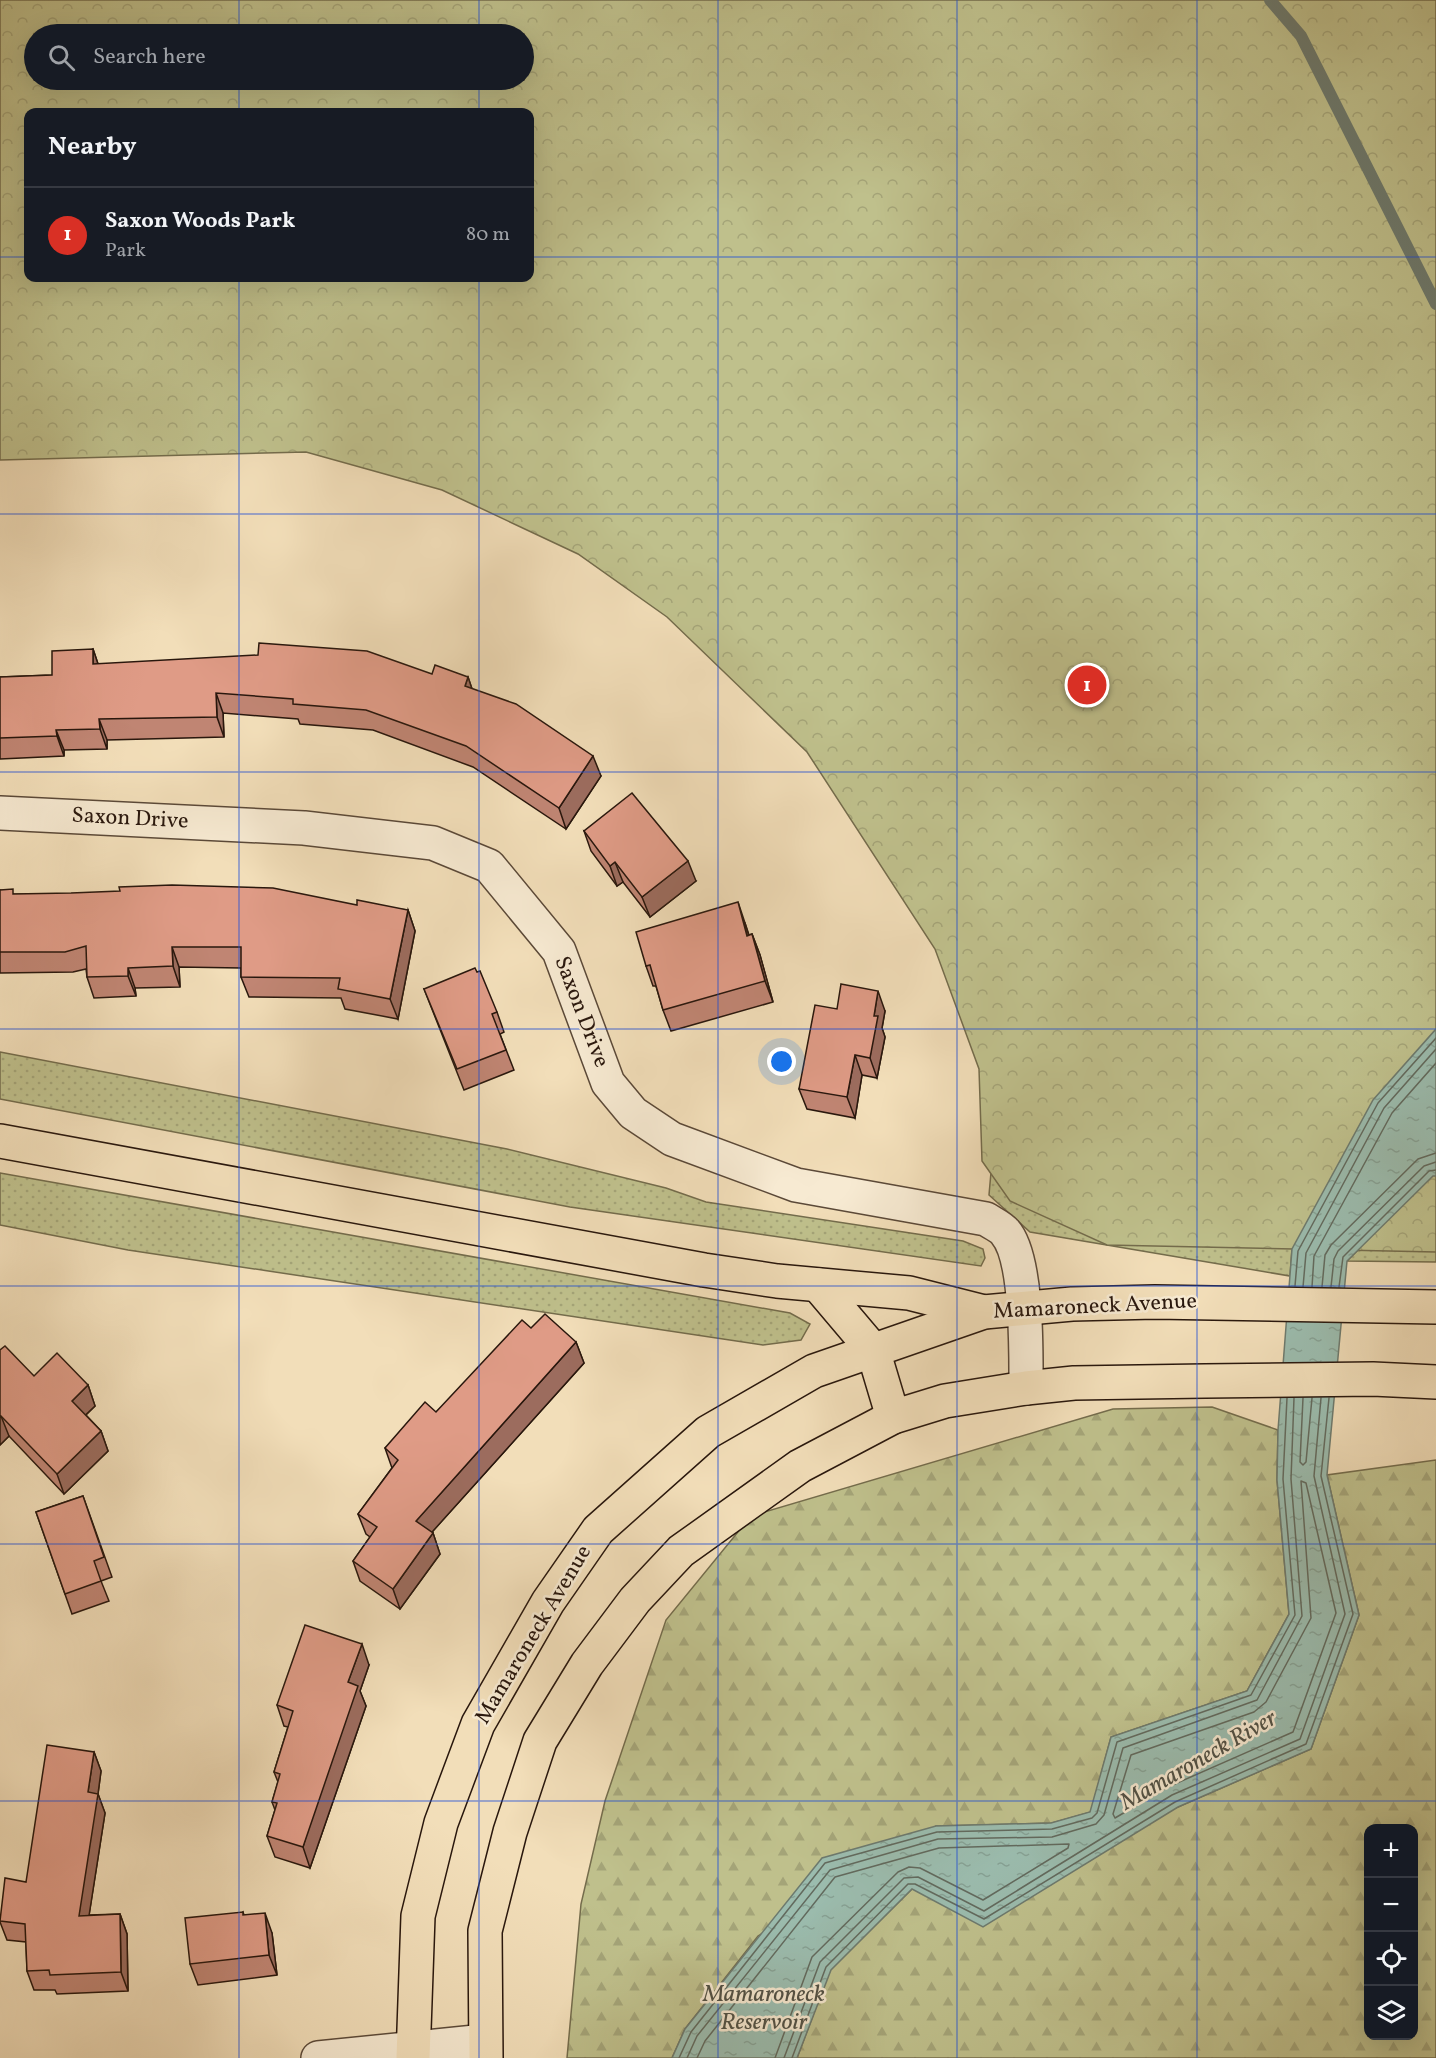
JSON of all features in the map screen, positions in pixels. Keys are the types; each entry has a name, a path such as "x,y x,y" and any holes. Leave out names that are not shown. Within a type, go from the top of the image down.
{"main road":[{"path":"0,1141 704,1270 818,1285 909,1293 984,1312"},
{"path":"818,1285 873,1350 893,1417"},
{"name":"Mamaroneck Avenue","path":"412,2052 418,1916 441,1823 477,1724 548,1602 598,1530 708,1432 814,1371 984,1312 1155,1302 1436,1306"},
{"path":"485,2049 486,1931 510,1832 540,1741 587,1664 635,1600 681,1551 800,1466 893,1417 945,1401 1026,1388 1074,1383 1373,1379 1436,1382"}],"street":[{"name":"Saxon Drive","path":"0,813 304,828 433,843 489,866 559,951 608,1083 633,1113 672,1139 796,1185 986,1219 1006,1233 1015,1258 1025,1308 1026,1388"},
{"path":"318,2058 485,2049"}],"green space":[{"path":"0,0 1436,0 1436,1252 1107,1245 1010,1201 982,1161 979,1069 935,949 807,752 667,617 578,554 442,490 306,452 0,460"},
{"path":"1436,1029 1292,1249 1290,1276 1030,1232 989,1195 995,1127"},
{"path":"0,1052 507,1149 666,1188 706,1202 963,1241 983,1249 985,1258 981,1266 570,1207 0,1099"},
{"path":"0,1173 790,1313 810,1324 801,1340 763,1345 128,1250 0,1225"},
{"path":"1433,1175 1436,1176 1436,1262 1347,1261"},
{"path":"1212,1407 1278,1430 1277,1480 1289,1614 1247,1691 1111,1737 1091,1812 1052,1823 936,1826 758,1936 685,2029 672,2058 567,2058 581,1904 605,1801 666,1620 751,1516 1113,1409"},
{"path":"1436,1460 1436,2058 797,2058 830,1970 912,1889 1178,1807 1311,1749 1359,1615 1327,1475"}],"water":[{"name":"Mamaroneck Reservoir","path":"1436,1029 1436,1176 1433,1176 1347,1261 1327,1475 1359,1615 1311,1749 1178,1807 983,1927 912,1889 831,1970 797,2058 672,2058 685,2029 822,1858 936,1826 1051,1823 1090,1812 1111,1737 1247,1691 1289,1614 1277,1480 1278,1430 1292,1249 1373,1100"}],"building":[{"path":"259,643 367,651 432,674 435,665 468,677 465,686 516,704 593,756 559,808 466,746 366,710 293,704 293,699 216,693 217,717 99,719 100,729 56,730 57,736 0,738 0,677 52,675 52,651 93,649 93,664 258,655"},
{"path":"632,793 688,861 642,897 615,862 610,866 584,831"},
{"path":"172,885 273,888 357,905 357,900 408,910 390,999 338,989 340,978 241,977 241,947 172,947 173,966 128,968 128,976 87,977 86,946 65,952 0,952 0,890 13,889 13,894 71,893 120,891 119,887"},
{"path":"738,902 747,936 752,934 765,981 663,1010 650,965 646,966 636,932"},
{"path":"475,968 477,972 480,971 497,1012 492,1014 506,1050 457,1069 424,989"},
{"path":"841,984 878,991 874,1016 878,1016 870,1058 855,1055 847,1097 799,1089 815,1005 837,1009"},
{"path":"545,1314 576,1342 416,1521 433,1533 393,1589 353,1561 377,1527 358,1514 398,1460 385,1448 425,1402 436,1412 522,1320 531,1328"},
{"path":"5,1346 34,1376 57,1353 88,1385 72,1401 101,1431 57,1474 0,1417 0,1350"},
{"path":"83,1496 104,1557 94,1561 101,1581 65,1594 36,1512"},
{"path":"305,1625 362,1644 348,1682 358,1686 303,1847 267,1836 277,1803 272,1802 280,1774 274,1772 293,1711 277,1705"},
{"path":"47,1745 94,1752 88,1792 98,1794 79,1916 120,1914 121,1972 50,1975 49,1970 27,1971 25,1924 0,1921 5,1878 26,1882"},
{"path":"243,1912 243,1915 265,1913 269,1955 190,1964 185,1918"}],"waterway":[{"path":"1270,0 1301,36 1436,304"}],"place":[{"name":"Saxon Woods Park","path":"1087,685"}],"water label":[{"name":"Mamaroneck River","path":"1199,1761"}]}
